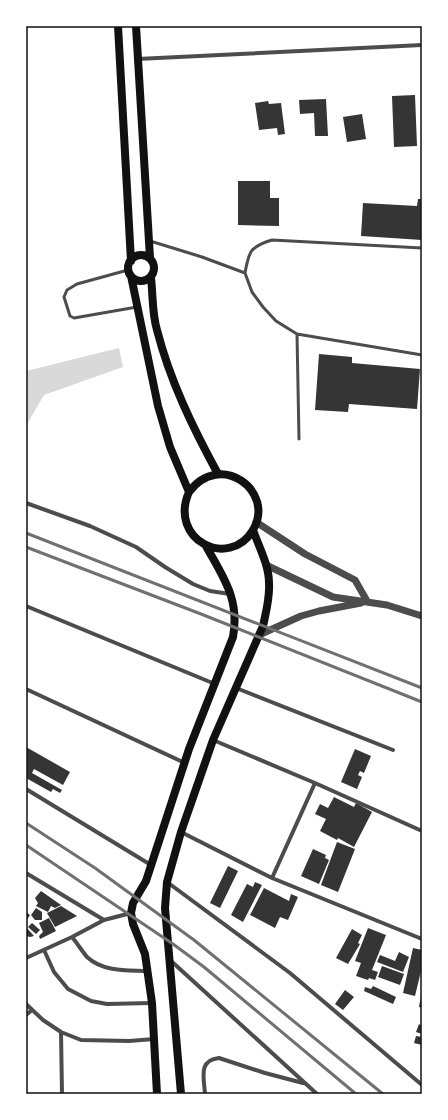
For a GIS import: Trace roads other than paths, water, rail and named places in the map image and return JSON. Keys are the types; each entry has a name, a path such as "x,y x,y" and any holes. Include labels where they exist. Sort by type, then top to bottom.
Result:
{"main road":[{"path":"118,26 131,261 129,273 158,406 170,447 188,492"},
{"path":"136,26 150,258 154,266 151,278 156,329 178,395 196,434 218,474"},
{"path":"131,261 137,256 146,256 150,258"},
{"path":"129,273 135,280 139,281 148,280 151,278"},
{"path":"157,1094 152,1002 145,954 133,924 131,913 133,903 146,881 185,763 215,684 235,625 234,607 228,587 206,546 192,535 187,527 183,510 185,501 188,492 194,485 209,476 218,474 235,477 249,488 257,504 256,522 253,530 244,540 232,547 219,548 206,546"},
{"path":"181,1094 165,908 167,882 181,832 213,740 263,626 268,607 269,582 266,565 253,530"}],"street":[{"path":"137,59 422,45"},
{"path":"26,503 90,526 136,547 165,568 193,584 210,591 230,594"},
{"path":"256,522 306,554 355,580 367,601"},
{"path":"266,565 334,597 387,605 422,616"},
{"path":"259,635 301,616 367,601"},
{"path":"26,606 215,684"},
{"path":"236,688 393,750"},
{"path":"26,689 185,763"},
{"path":"213,740 315,783 422,831"},
{"path":"272,878 315,783"},
{"path":"26,789 151,865"},
{"path":"181,832 272,878 422,939"},
{"path":"26,873 104,920"},
{"path":"167,882 290,973 422,1085"},
{"path":"26,958 72,937 104,920 131,913"},
{"path":"72,937 87,957 97,965 109,969 147,971"},
{"path":"44,950 54,972 68,989 91,1001 107,1004 152,1002"},
{"path":"170,960 317,1094"},
{"path":"26,1004 61,1032 81,1040 130,1041 154,1039"},
{"path":"26,1015 32,1010"},
{"path":"61,1032 62,1094"},
{"path":"207,1094 204,1068 206,1062 219,1058 265,1073 304,1083"}],"lane":[{"path":"422,248 272,240 260,244 249,252 244,273 252,292 263,307 276,321 297,334 422,355"},
{"path":"149,241 202,257 244,273"},
{"path":"129,273 77,284 66,290 64,297 70,316 74,318 137,307"},
{"path":"297,334 299,439"}],"railway":[{"path":"26,533 422,688"},
{"path":"26,547 201,614 422,702"},
{"path":"26,823 95,868 194,940 383,1094"},
{"path":"26,845 173,944 204,967 356,1094"}]}
